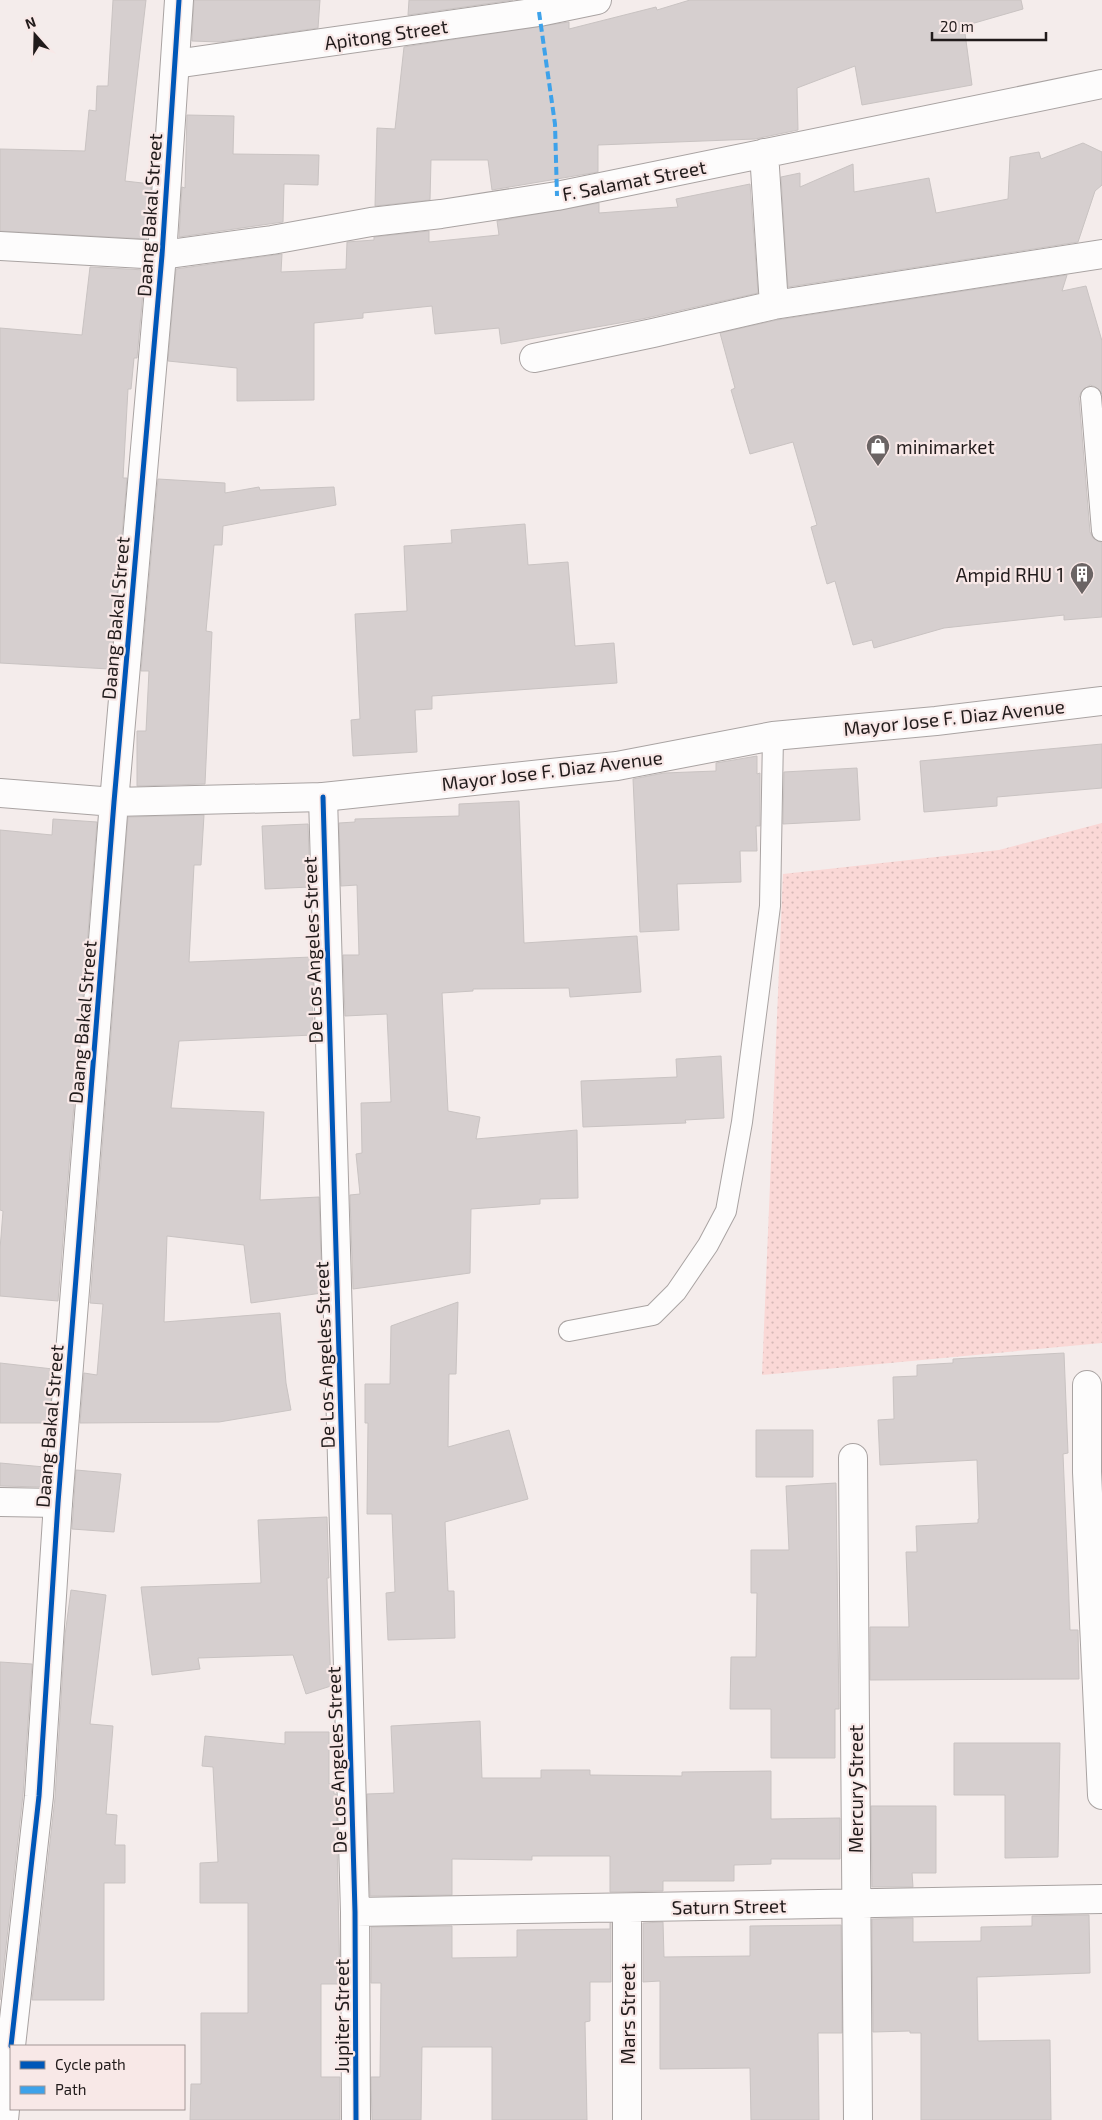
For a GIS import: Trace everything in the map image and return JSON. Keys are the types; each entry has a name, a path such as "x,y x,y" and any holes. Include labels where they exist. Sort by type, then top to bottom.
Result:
{"street":[{"name":"Daang Bakal Street","path":"11,2045 39,1796 58,1503 114,802 162,256 179,0"},
{"name":"Apitong Street","path":"175,64 539,12 597,0"},
{"name":"F. Salamat Street","path":"0,246 162,256 557,196 1102,84"},
{"path":"764,153 774,306"},
{"path":"534,358 653,334 774,306 1102,254"},
{"name":"Mayor Jose F. Diaz Avenue","path":"0,793 114,802 323,797 617,766 773,736 936,721 1102,701"},
{"name":"De Los Angeles Street","path":"323,797 355,1912"},
{"path":"1087,1385 1095,1471 1102,1795"},
{"name":"Mercury Street","path":"853,1458 858,2120"},
{"path":"0,1502 58,1503"},
{"name":"Saturn Street","path":"355,1912 1102,1899"},
{"name":"Mars Street","path":"627,1908 627,2120"},
{"name":"Jupiter Street","path":"355,1912 356,2120"},
{"name":"Daang Bakal Street","path":"4,2120 10,2057"}],"lane":[{"path":"1090,397 1102,531"},
{"path":"569,1331 653,1315 676,1292 708,1244 726,1211 742,1122 770,906 773,736"}],"shaded area":[{"path":"1102,823 1102,1343 762,1375 783,874 999,850"}],"building":[{"path":"113,0 146,0 125,181 151,184 147,239 0,231 0,149 85,151 89,110 96,111 97,86 108,86"},
{"path":"194,0 320,0 318,28 219,42 192,41"},
{"path":"409,0 513,0 408,15"},
{"path":"690,0 1021,0 1023,9 964,26 972,85 862,105 855,66 797,88 798,130 755,139 598,145 598,172 492,190 488,160 431,160 430,200 375,206 377,128 395,129 404,47 569,22 569,29 656,7 657,10"},
{"path":"187,115 234,116 233,154 319,155 318,185 284,184 283,222 179,237 182,187 185,188"},
{"path":"1083,143 1102,152 1102,185 1095,191 1078,242 788,287 781,177 800,173 800,187 853,164 854,192 929,178 936,213 1008,199 1010,157 1039,152 1041,159"},
{"path":"750,184 758,293 642,319 501,344 499,328 435,334 432,306 363,313 363,318 314,323 314,400 237,401 237,368 168,361 176,269 282,254 281,272 346,269 347,242 374,240 374,237 429,231 429,242 499,235 497,221 599,203 599,213 678,207 676,199"},
{"path":"90,267 145,270 137,358 134,358 131,389 128,389 123,478 127,478 110,669 0,663 0,328 82,335"},
{"path":"1067,275 1062,291 1086,286 1102,341 1102,394 1096,387 1090,385 1081,392 1079,398 1090,532 1093,538 1102,543 1102,617 1064,620 1064,615 944,628 874,648 872,640 853,645 835,581 827,584 811,527 817,525 793,442 750,454 731,390 735,388 720,333 777,320"},
{"path":"158,479 225,483 225,493 259,487 260,490 334,487 336,505 223,526 222,545 214,545 206,631 212,632 205,784 137,786 137,731 146,731 149,671 141,671"},
{"path":"525,524 528,565 568,562 575,646 614,643 617,683 432,696 432,709 415,710 417,752 353,756 351,720 360,719 355,614 407,611 404,546 452,543 451,530"},
{"path":"1102,744 1102,788 997,797 997,806 924,812 920,761"},
{"path":"757,756 757,774 760,773 760,826 756,826 757,851 740,851 741,882 677,884 679,930 640,932 633,779 664,773 716,771 716,763"},
{"path":"857,768 860,820 783,824 784,772"},
{"path":"519,801 524,943 637,936 641,992 570,997 569,988 473,989 473,991 442,993 448,1111 480,1117 476,1139 577,1130 578,1198 540,1199 540,1204 471,1209 470,1273 353,1289 350,1195 360,1194 356,1154 362,1153 361,1103 391,1102 387,1014 345,1016 343,955 359,955 357,885 341,886 339,823 355,822 355,819 459,816 459,804"},
{"path":"204,815 201,865 194,865 189,962 312,957 313,1035 179,1041 171,1108 264,1112 260,1200 319,1197 322,1293 251,1303 244,1245 167,1236 164,1322 280,1313 286,1383 291,1410 219,1422 80,1423 84,1373 97,1375 103,1304 90,1303 128,817"},
{"path":"53,819 97,822 58,1301 0,1296 0,1249 3,1211 0,1210 0,830 52,835"},
{"path":"308,824 310,887 265,889 262,826"},
{"path":"721,1056 724,1118 685,1120 686,1123 583,1127 581,1081 677,1077 676,1059"},
{"path":"458,1302 456,1374 449,1374 448,1447 509,1430 528,1499 445,1522 448,1591 454,1591 455,1638 388,1640 386,1593 395,1592 392,1514 367,1514 368,1423 365,1423 365,1384 390,1384 391,1326"},
{"path":"1064,1353 1068,1453 1063,1454 1070,1630 1078,1630 1079,1679 870,1680 870,1627 909,1627 906,1552 917,1552 916,1526 978,1523 979,1519 977,1460 880,1465 878,1420 894,1419 893,1377 917,1376 917,1365 953,1363 953,1359"},
{"path":"0,1363 53,1369 49,1423 0,1423"},
{"path":"756,1430 813,1430 813,1477 756,1477"},
{"path":"0,1463 45,1467 44,1487 0,1486"},
{"path":"76,1470 121,1474 114,1532 72,1529"},
{"path":"836,1483 839,1709 835,1709 835,1758 771,1758 771,1709 730,1709 731,1657 756,1657 757,1593 751,1593 751,1550 789,1550 786,1486"},
{"path":"327,1517 331,1686 306,1694 293,1655 198,1658 200,1669 152,1675 141,1587 261,1583 258,1520"},
{"path":"71,1590 106,1595 90,1724 113,1726 106,1814 117,1815 115,1845 125,1845 125,1883 104,1883 104,2000 32,2000 55,1798 65,1635"},
{"path":"0,1662 32,1664 23,1795 0,2000"},
{"path":"480,1721 482,1778 541,1778 541,1770 590,1770 590,1775 682,1776 682,1772 771,1771 771,1819 840,1818 840,1859 771,1859 771,1864 734,1865 734,1881 663,1881 663,1891 610,1892 610,1856 532,1856 532,1860 452,1859 452,1895 370,1896 367,1794 394,1793 391,1726"},
{"path":"285,1732 329,1732 329,1784 334,1784 334,1794 336,1794 340,1984 321,1984 321,2077 340,2077 340,2120 190,2120 191,2084 201,2084 201,2013 248,2013 248,1903 200,1903 200,1863 218,1862 213,1767 202,1766 205,1736 285,1744"},
{"path":"954,1743 1060,1743 1058,1857 1005,1858 1005,1795 954,1795"},
{"path":"871,1806 936,1806 936,1873 912,1873 913,1887 872,1887"},
{"path":"1089,1915 1090,1973 977,1977 978,2041 1050,2040 1051,2120 921,2120 921,2033 910,2033 910,2031 873,2032 872,1919 913,1918 913,1942 981,1941 981,1927 1032,1926 1032,1916"},
{"path":"663,1922 664,1957 750,1956 750,1926 841,1925 842,2033 818,2033 819,2120 751,2120 750,2068 660,2069 660,1981 643,1982 643,1923"},
{"path":"610,1923 611,1982 590,1982 590,2021 585,2022 587,2120 492,2120 492,2047 422,2047 421,2120 372,2120 371,2077 380,2077 381,1983 371,1983 371,1927 452,1926 452,1958 517,1957 517,1930 610,1929"}],"marked path":[{"path":"539,12 555,124 557,196"}],"cycle path":[{"path":"11,2045 39,1796 58,1503 114,802 162,255 179,0"},
{"path":"323,797 355,1912 356,2120"}],"place":[{"name":"minimarket","path":"878,467"},
{"name":"Ampid RHU 1","path":"1082,595"}]}
